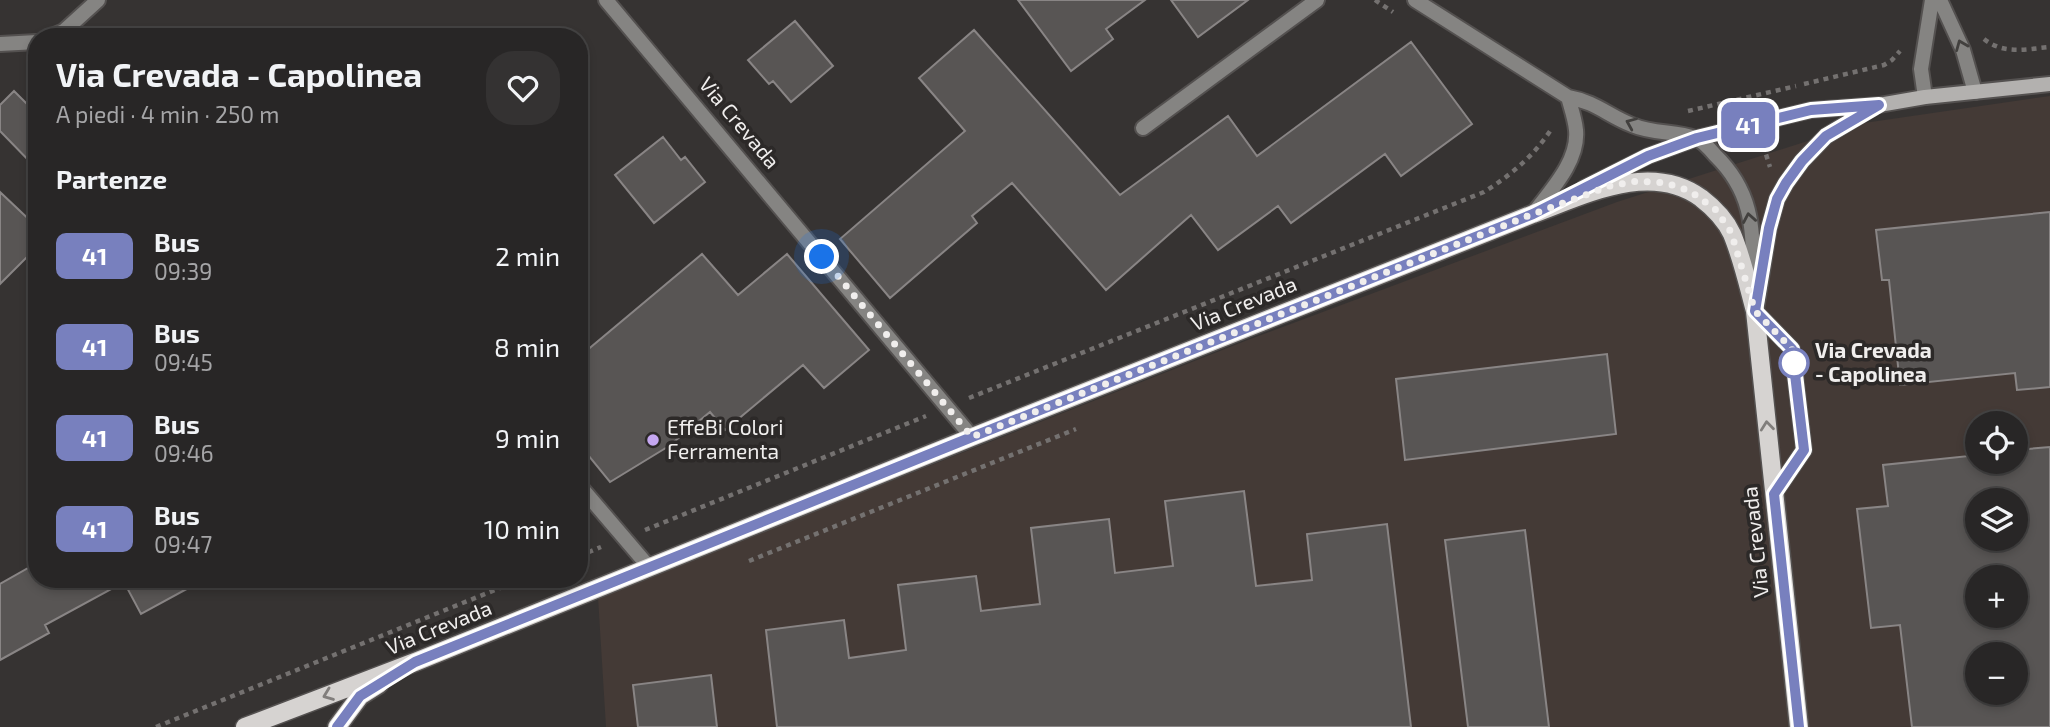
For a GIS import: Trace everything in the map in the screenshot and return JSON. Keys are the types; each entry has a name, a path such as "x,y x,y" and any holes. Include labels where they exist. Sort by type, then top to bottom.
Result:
{"main road":[{"name":"Via Crevada","path":"1533,214 1648,156 1697,138 1811,110 1879,105 1925,97 2050,84"},
{"name":"Via Crevada","path":"1755,311 1769,228 1777,199 1786,183 1826,136 1879,105"},
{"name":"Via Crevada","path":"245,727 415,662 1533,214 1610,186 1638,181 1666,183 1690,191 1716,210 1731,232 1755,311 1799,727"},
{"path":"337,727 360,696 415,662"}],"street":[{"path":"67,28 98,0"},
{"name":"Via Crevada","path":"606,0 972,437"},
{"path":"1143,128 1317,0"},
{"path":"1415,0 1568,97 1587,100 1632,125 1658,133 1697,138"},
{"path":"1925,97 1921,69 1932,0"},
{"path":"1940,0 1963,50 1975,92"},
{"path":"0,44 28,42"},
{"path":"1533,214 1568,165 1574,149 1576,132 1568,97"},
{"name":"Via Crevada","path":"1697,138 1723,163 1746,197 1751,227 1755,311"},
{"path":"1755,311 1792,349 1804,450 1774,494"},
{"path":"588,496 649,567"}],"path":[{"path":"1974,38 1982,37 1995,48 2004,50 2050,47"},
{"path":"1686,111 1884,65 1902,48"},
{"path":"588,552 1484,192 1516,170 1552,129 1553,120"},
{"path":"1762,142 1771,171"},
{"path":"749,561 1076,429"},
{"path":"156,727 500,588"}],"shaded area":[{"path":"2050,96 2050,727 606,727 598,597 1245,341 1617,202 1864,123"}],"building":[{"path":"1018,0 1145,0 1106,29 1113,39 1071,71"},
{"path":"1171,0 1248,0 1198,37"},
{"path":"795,21 833,66 791,102 773,81 769,84 748,60"},
{"path":"974,30 1120,195 1228,116 1257,156 1411,42 1472,124 1401,176 1385,154 1291,223 1278,206 1218,250 1191,215 1106,290 1012,183 972,216 977,223 890,298 840,239 965,131 919,78"},
{"path":"14,91 28,105 28,160 0,131 0,105"},
{"path":"663,137 681,160 685,157 705,182 654,223 615,175"},
{"path":"0,192 28,218 28,256 0,284"},
{"path":"2050,212 2050,387 2017,390 2015,373 1900,385 1889,280 1882,280 1876,230"},
{"path":"702,254 738,295 787,254 869,350 824,388 803,365 725,430 710,412 669,446 610,482 588,455 588,349"},
{"path":"1607,354 1616,434 1405,460 1396,379"},
{"path":"2050,447 2050,727 1912,727 1900,625 1871,628 1857,509 1888,506 1883,465 1965,456 1965,474 2028,474 2028,449"},
{"path":"1244,491 1256,586 1312,580 1307,534 1387,524 1411,727 777,727 766,630 844,620 849,658 906,650 898,585 976,576 981,611 1040,604 1031,528 1109,519 1115,573 1173,566 1165,501"},
{"path":"1525,530 1549,727 1468,727 1445,540"},
{"path":"28,568 28,588 113,588 45,625 49,633 0,660 0,584"},
{"path":"127,588 189,588 141,614"},
{"path":"711,675 717,727 638,727 633,685"}],"bus line":[{"name":"41","path":"337,727 360,696 415,662 1533,214 1648,156 1697,138 1811,110 1879,105 1826,136 1786,183 1777,199 1769,228 1755,311 1792,349 1804,450 1774,494 1799,727"}],"place":[{"name":"Via Crevada - Capolinea","path":"1794,363"},
{"name":"EffeBi Colori Ferramenta","path":"653,440"}],"route":[{"path":"822,257 972,437 1533,214 1610,186 1638,181 1666,183 1690,191 1716,210 1731,232 1755,311 1792,349 1795,374 1794,363"}]}
